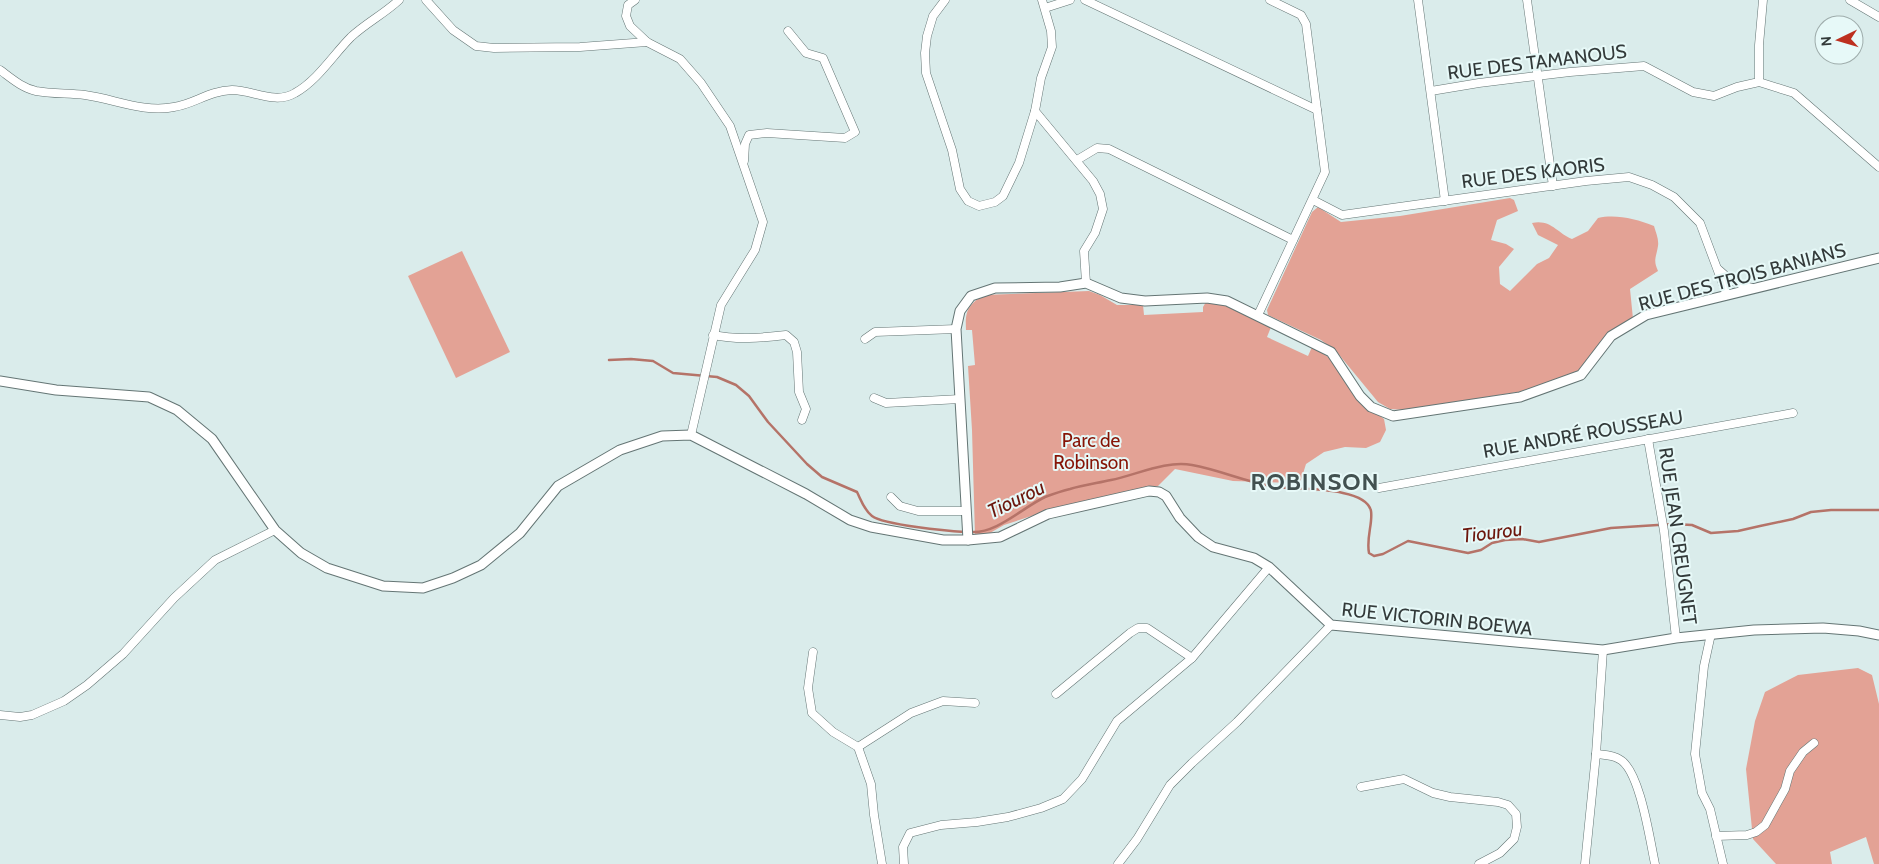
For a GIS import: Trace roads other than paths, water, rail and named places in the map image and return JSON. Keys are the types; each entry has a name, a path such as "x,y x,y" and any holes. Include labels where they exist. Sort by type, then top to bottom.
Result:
{"street":[{"path":"0,70 21,85 35,91 87,95 150,109 175,107 208,94 234,90 283,98 295,94 307,85 350,38 367,24 383,15 399,0"},
{"path":"426,0 453,30 476,46 494,48 580,46 647,42"},
{"path":"635,0 628,5 626,16 630,26 647,42 680,59 701,83 730,126 763,222 755,250 721,305 691,435"},
{"path":"945,0 933,16 927,36 925,53 926,73 952,150 960,189 968,201 979,206 995,202 1003,196 1019,163 1035,110 1041,78 1052,47 1051,31 1043,4 1070,0"},
{"path":"1086,0 1318,110"},
{"path":"1258,315 1325,172 1306,24 1301,15 1270,0"},
{"path":"1418,0 1445,201"},
{"path":"1527,0 1553,186"},
{"path":"1763,0 1759,45 1759,82 1794,93 1879,167"},
{"path":"1850,0 1879,17"},
{"path":"744,169 745,144 749,135 767,133 845,138 854,132 822,58 806,53 788,31"},
{"name":"RUE DES TAMANOUS","path":"1430,92 1537,76 1644,66 1693,92 1714,96 1759,82"},
{"path":"968,534 956,329 960,311 971,296 995,288 1060,287 1086,283 1084,250 1096,233 1103,209 1100,194 1093,181 1035,110"},
{"path":"1077,160 1097,148 1109,149 1293,240"},
{"name":"RUE DES KAORIS","path":"1313,200 1342,215 1630,177 1652,185 1674,197 1700,223 1727,296"},
{"name":"RUE DES TROIS BANIANS","path":"1086,283 1122,298 1145,301 1207,298 1227,301 1331,352 1360,396 1371,407 1393,416 1520,397 1581,375 1611,336 1646,316 1879,258"},
{"path":"1716,267 1726,278 1742,286 1754,288"},
{"path":"865,339 875,332 956,329"},
{"path":"713,335 728,338 786,335 794,342 797,352 799,392 806,409 802,420"},
{"name":"RUE VICTORIN BOEWA","path":"0,381 56,390 149,397 177,410 212,439 275,530 301,552 328,568 383,586 423,588 481,566 520,533 558,486 620,450 662,436 691,435 806,494 850,520 882,530 943,540 968,534 1000,537 1048,514 1149,491 1159,492 1166,496 1180,518 1198,537 1213,547 1254,558 1269,566 1331,626 1603,650 1676,638 1754,630 1823,628 1879,635"},
{"path":"874,398 886,403 960,399"},
{"name":"RUE ANDRÉ ROUSSEAU","path":"1379,488 1793,413"},
{"name":"RUE JEAN CREUGNET","path":"1648,439 1664,531 1676,638"},
{"path":"891,497 900,506 918,511 966,511"},
{"path":"0,715 20,717 32,715 64,701 87,685 123,654 174,598 215,560 275,530"},
{"path":"904,864 903,847 910,833 940,825 977,822 1008,816 1041,808 1063,799 1082,779 1117,721 1192,658 1269,566"},
{"path":"1118,864 1137,839 1170,785 1237,722 1331,626"},
{"path":"1056,694 1138,628 1147,628 1192,658"},
{"path":"1711,634 1704,666 1694,754 1702,793 1710,809 1723,864"},
{"path":"1585,864 1596,754 1603,650"},
{"path":"813,652 808,688 812,713 833,732 858,747 871,784 878,848 882,864"},
{"path":"858,747 911,713 943,700 975,703"},
{"path":"1716,836 1747,835 1756,832 1765,825 1785,789 1790,771 1803,752 1814,743"},
{"path":"1596,754 1619,758 1628,766 1640,796 1654,864"},
{"path":"1361,787 1404,779 1433,793 1508,805 1516,814 1518,827 1514,839 1500,852 1478,864"}],"waterway":[{"name":"Tiourou","path":"609,360 653,361 673,373 717,377 736,385 749,396 768,422 807,464 822,477 857,492 865,508 872,516 902,525 965,532"},
{"name":"Tiourou","path":"971,532 980,532 999,525 1045,497 1080,486 1121,478 1162,466 1182,464 1203,467 1266,485 1330,491 1357,497 1366,503 1371,511 1368,547 1369,553 1374,556 1383,554 1408,541 1468,553 1505,540 1522,539 1539,542 1611,528 1673,524 1692,525 1711,533 1738,531 1793,519 1811,512 1879,510"}],"district":[{"name":"ROBINSON","path":"1315,481"}],"park label":[{"name":"Parc de Robinson","path":"1091,451"}]}
